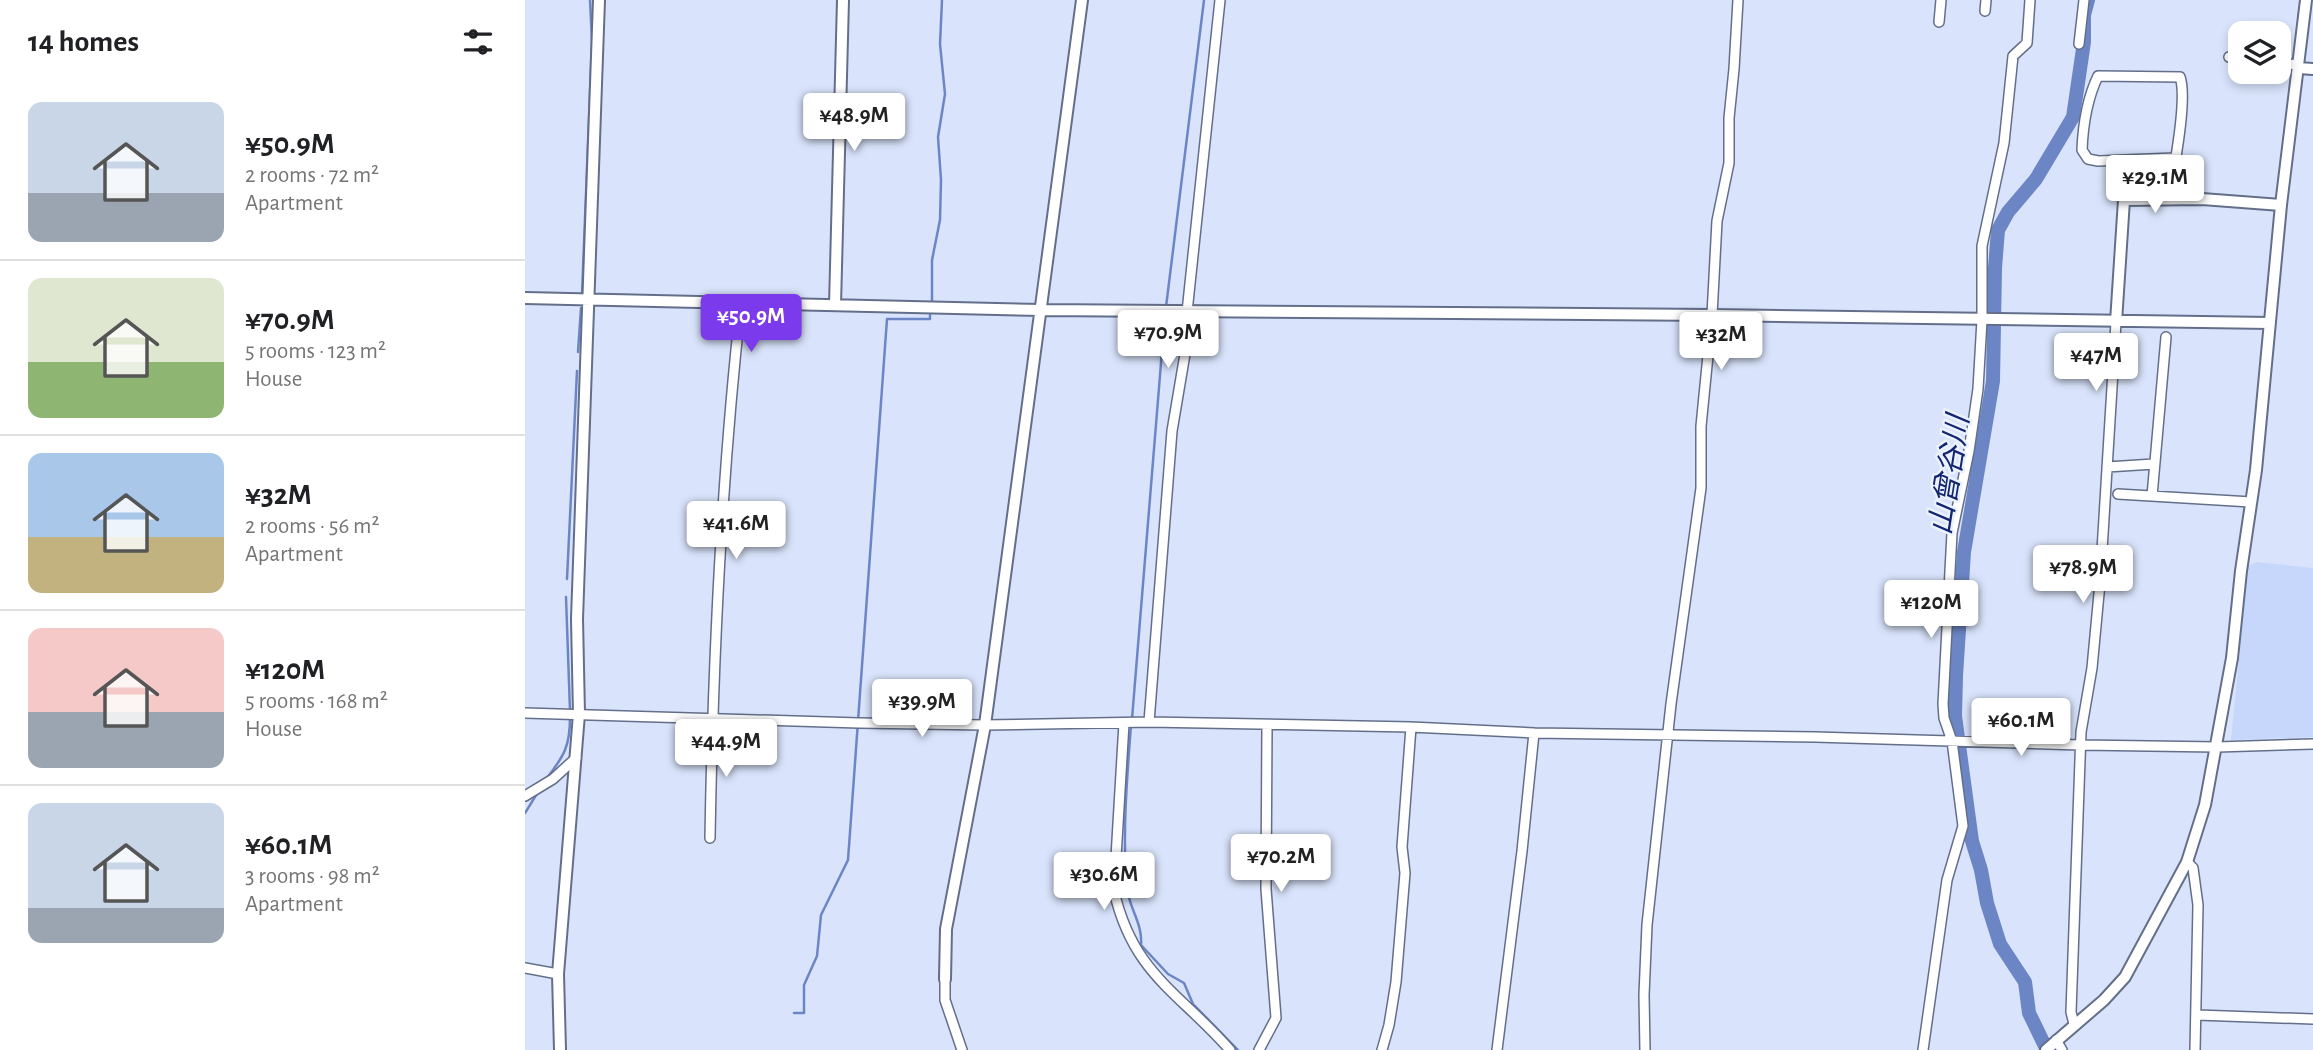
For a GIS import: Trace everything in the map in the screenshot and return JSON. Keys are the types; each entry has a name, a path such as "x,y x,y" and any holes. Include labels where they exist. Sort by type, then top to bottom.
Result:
{"street":[{"path":"560,1050 558,974 576,758 573,715 600,0"},
{"path":"835,305 843,0"},
{"path":"962,1050 945,1000 946,929 985,725 1082,0"},
{"path":"1149,722 1172,431 1182,378 1220,0"},
{"path":"1645,1050 1644,974 1647,925 1670,736 1671,704 1700,488 1701,426 1712,315 1717,221 1729,163 1728,118 1738,0"},
{"path":"1939,22 1941,0"},
{"path":"1985,11 1986,0"},
{"path":"1923,1050 1947,880 1963,831 1956,742 1944,718 1943,704 1952,533 1991,320 1982,246 2004,143 2014,56 2027,43 2030,0"},
{"path":"2079,44 2084,0"},
{"path":"2053,1047 2125,977 2187,862 2205,805 2232,658 2305,0"},
{"path":"2291,65 2313,69"},
{"path":"2169,199 2175,158 2183,87 2180,77 2098,76 2089,94 2083,137 2082,150 2088,159 2098,161 2175,158"},
{"path":"2074,1024 2071,1013 2081,745 2100,583 2124,200 2203,199 2281,205"},
{"path":"525,298 1041,310 2270,323"},
{"path":"711,838 712,719 730,401 741,303"},
{"path":"2151,496 2166,337"},
{"path":"2107,467 2154,464"},
{"path":"2118,494 2251,502"},
{"path":"525,713 857,723 985,725 1149,722 1411,727 1534,733 1815,737 2081,745 2217,747 2313,744"},
{"path":"1123,723 1114,891 1120,916 1129,938 1146,965 1230,1050"},
{"path":"1259,1050 1276,1018 1266,889 1267,726"},
{"path":"1382,1050 1397,982 1405,873 1402,847 1411,727"},
{"path":"1497,1050 1524,839 1534,733"},
{"path":"529,794 576,758"},
{"path":"2187,862 2193,868 2198,905 2195,1050"},
{"path":"525,968 558,974"},
{"path":"2197,1014 2313,1019"}],"shaded area":[{"path":"2256,562 2313,568 2313,737 2231,740 2248,566"}],"waterway":[{"path":"582,295 592,41 590,0"},
{"path":"932,302 932,260 940,220 938,137 945,94 940,44 942,0"},
{"path":"1166,307 1204,0"},
{"name":"山曾谷川","path":"2047,1050 2029,1013 2025,982 2000,944 1987,903 1972,841 1955,716 1956,676 1964,552 1993,381 1998,230 2008,212 2036,179 2073,117 2088,0"},
{"path":"578,352 581,308"},
{"path":"1132,719 1165,314"},
{"path":"794,1013 804,1013 804,985 817,956 821,915 848,860 887,319 930,319 930,315"},
{"path":"567,579 577,371"},
{"path":"566,597 570,711"},
{"path":"547,778 565,750 570,718"},
{"path":"1131,725 1125,848 1128,895 1140,930 1141,945 1168,974 1184,983 1193,1004 1238,1050"},
{"path":"525,813 538,792"}]}
